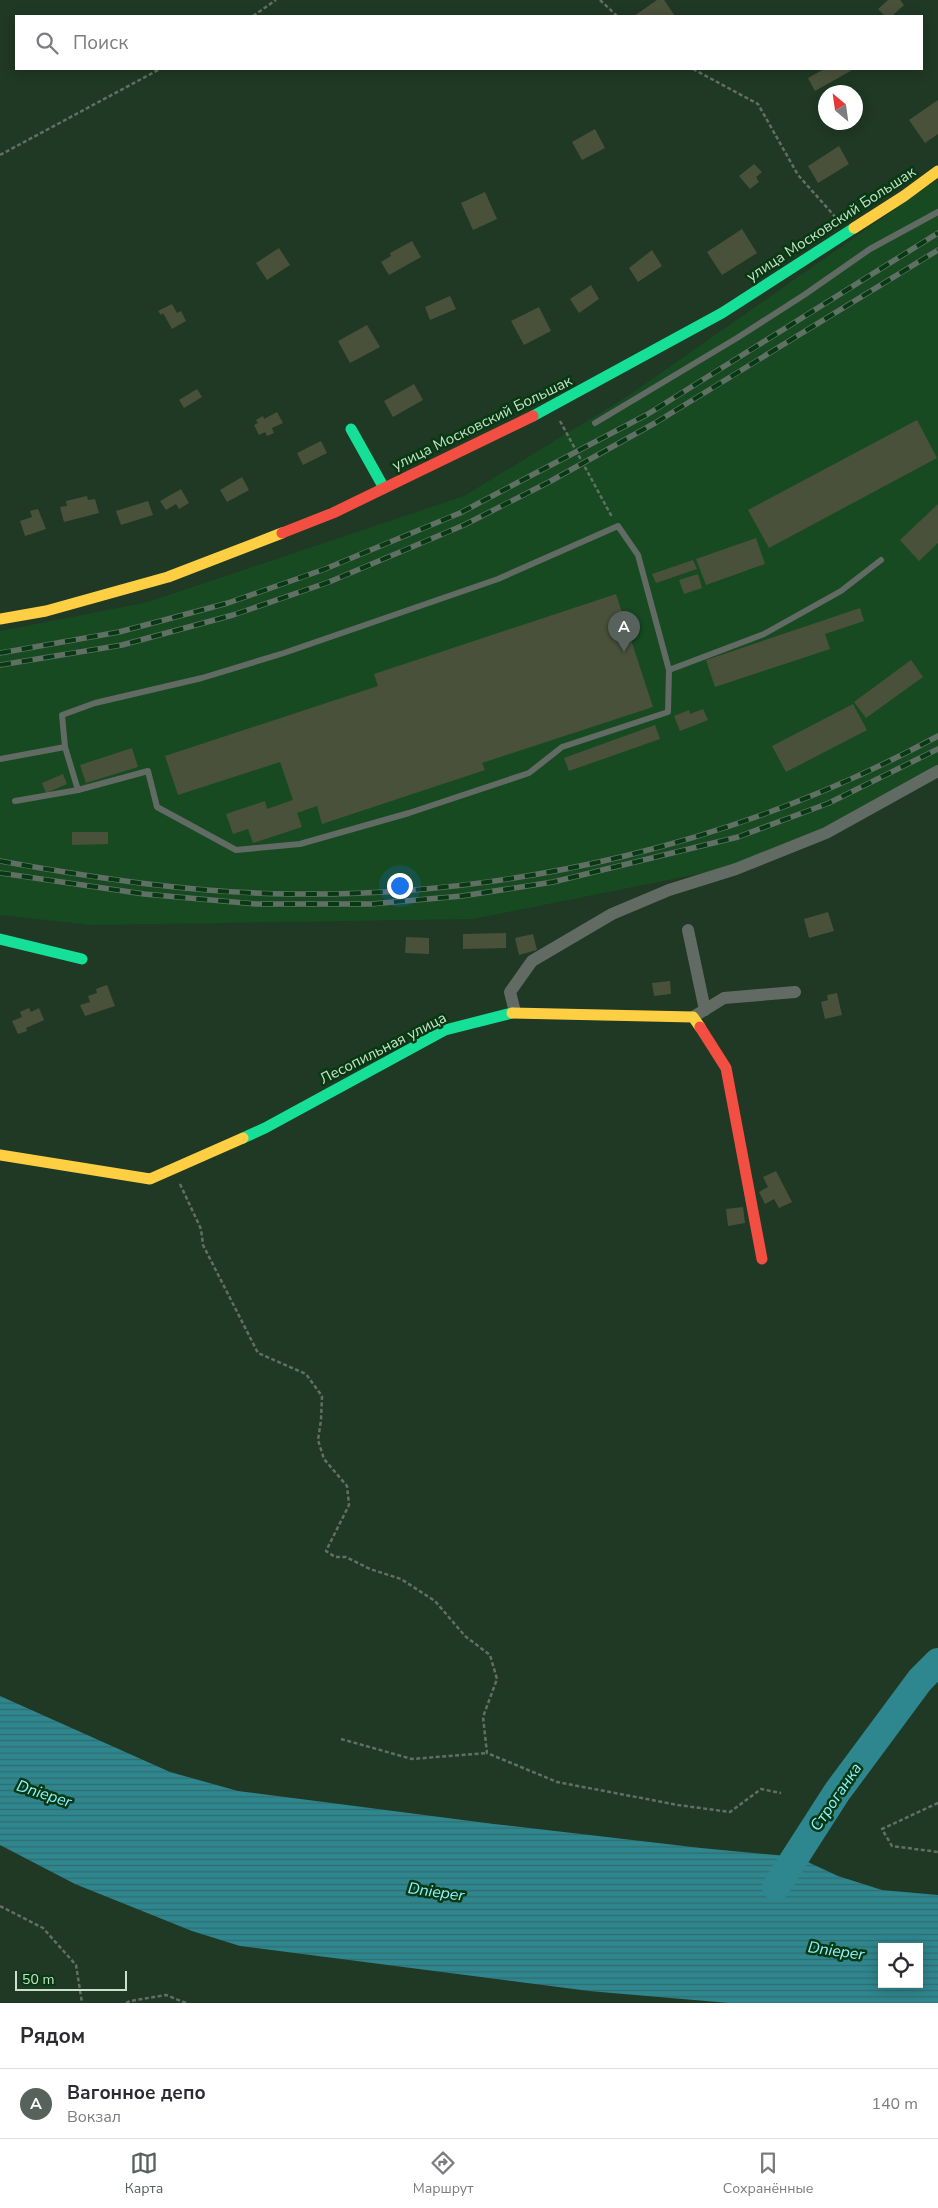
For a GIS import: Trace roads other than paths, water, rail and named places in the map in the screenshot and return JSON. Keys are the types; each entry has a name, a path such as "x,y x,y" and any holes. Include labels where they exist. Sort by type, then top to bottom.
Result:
{"street":[{"name":"улица Московский Большак","path":"0,619 46,611 168,577 333,513 552,406 722,313 904,196 938,171"},
{"path":"351,428 384,488"},
{"path":"515,1012 510,992 532,961 612,914 669,890 736,869 826,833 938,771"},
{"path":"688,930 705,1010"},
{"path":"0,939 82,959"},
{"path":"762,1259 726,1068 693,1017 724,998 795,992"},
{"name":"Лесопильная улица","path":"0,1155 150,1179 264,1128 444,1030 515,1012 693,1017"}],"lane":[{"path":"595,423 737,338 804,295 870,249 938,212"},
{"path":"15,801 78,790 148,771 157,807 236,850 300,844 409,813 529,774 562,747 668,712 670,670 638,555 618,526 498,579 284,654 202,678 95,703 62,716 65,747 78,790"},
{"path":"670,670 764,634 842,591 881,560"},
{"path":"0,759 65,747"}],"water":[{"name":"Dnieper","path":"0,1696 170,1772 238,1791 494,1824 797,1857 838,1876 882,1890 938,1895 938,2003 729,2003 589,1991 240,1946 192,1931 75,1884 0,1845"}],"waterway":[{"name":"Строганка","path":"776,1887 837,1792 920,1680 938,1662"}],"railway":[{"path":"0,653 119,632 228,603 325,569 460,513 648,414 938,233"},
{"path":"0,665 122,645 233,615 329,582 464,525 549,482 655,423 938,250"},
{"path":"0,861 144,884 253,893 373,892 457,886 541,874 624,856 705,834 785,806 863,774 938,736"},
{"path":"0,873 144,894 256,904 371,904 462,896 553,882 738,837 829,803 938,749"}],"place":[{"name":"Вагонное депо","path":"624,652"}]}
